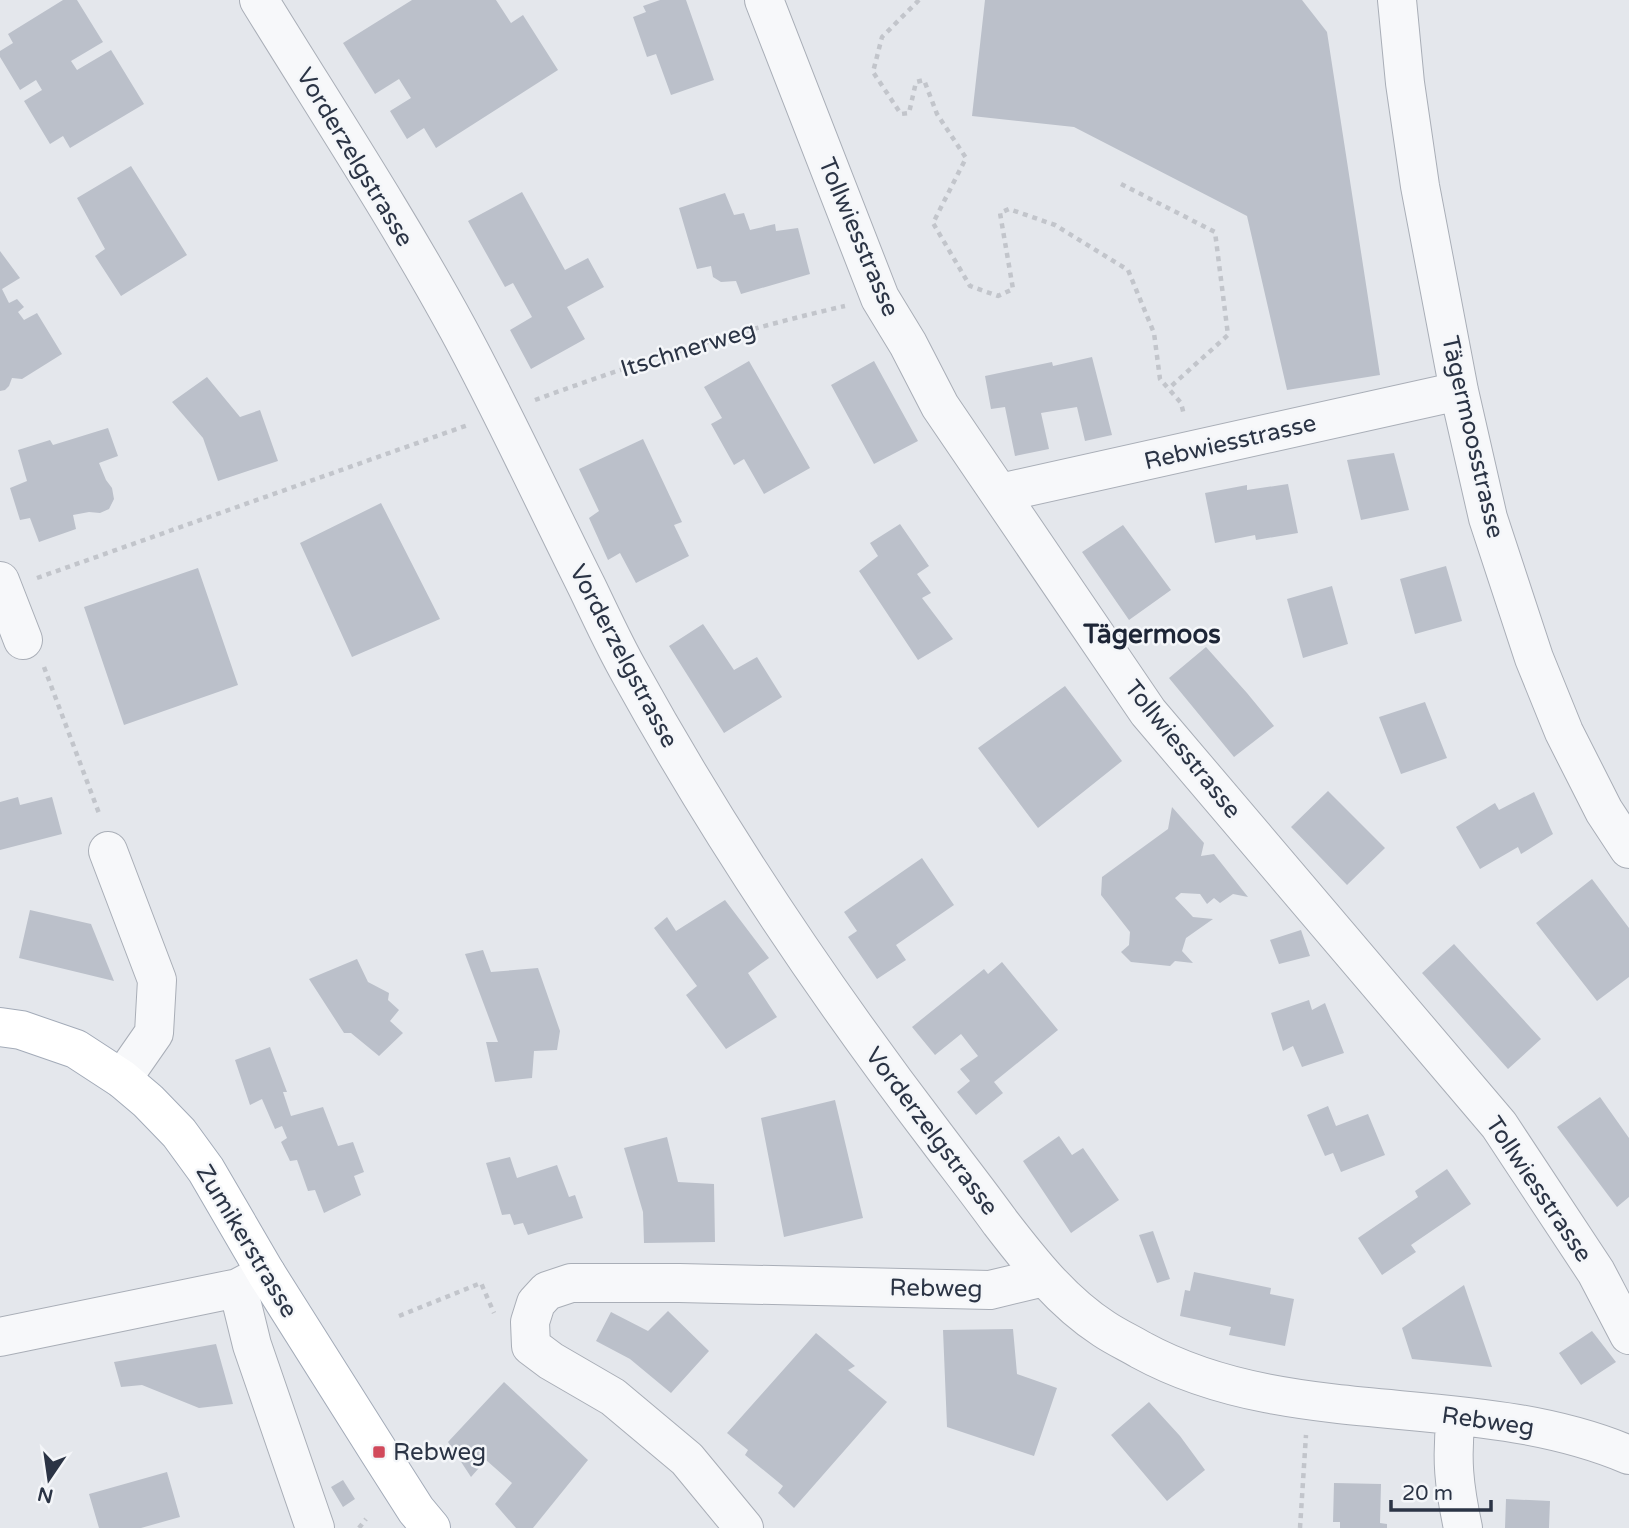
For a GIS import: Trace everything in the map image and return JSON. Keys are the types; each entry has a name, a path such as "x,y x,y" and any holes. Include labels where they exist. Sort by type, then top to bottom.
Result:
{"main road":[{"name":"Zumikerstrasse","path":"0,1027 21,1030 76,1049 122,1079 148,1101 178,1133 206,1170 252,1281 431,1528"}],"street":[{"name":"Vorderzelgstrasse","path":"259,0 392,215 458,330 627,668 695,788 767,901 872,1053 1044,1277"},
{"name":"Tollwiesstrasse","path":"764,0 880,298 908,344 940,407 1148,712 1499,1125 1595,1272 1629,1335"},
{"name":"Tägermoosstrasse","path":"1397,0 1405,83 1420,186 1459,391 1488,518 1534,658 1570,743 1604,811 1629,849"},
{"name":"Rebwiesstrasse","path":"1000,494 1459,391"},
{"path":"2,585 23,640"},
{"path":"108,851 157,980 153,1033 122,1079"},
{"name":"Rebweg","path":"744,1528 687,1459 613,1397 551,1361 531,1346 530,1322 536,1303 547,1291 571,1283 706,1283 990,1290 1044,1277 1102,1328 1149,1354 1204,1378 1260,1393 1530,1425 1610,1447 1629,1455"},
{"path":"0,1337 252,1281 252,1345 315,1528"},
{"path":"1456,1416 1452,1443 1454,1486 1463,1528"}],"path":[{"path":"919,0 882,37 873,72 901,114 909,113 916,82 924,80 937,114 967,158 933,223 970,286 998,296 1013,289 1000,214 1010,209 1055,225 1128,270 1154,333 1160,379 1181,403 1193,450"},
{"path":"1121,184 1215,232 1228,335 1168,389"},
{"name":"Itschnerweg","path":"2,585 449,432 615,371 785,320 880,298"},
{"path":"23,640 41,657 102,821 108,851"},
{"path":"399,1316 470,1288"},
{"path":"1300,1528 1308,1399"},
{"path":"359,1528 366,1519"}],"building":[{"path":"63,0 77,0 103,42 71,61 77,70 111,50 144,104 70,148 63,136 50,144 24,101 42,90 36,80 20,90 0,57 0,51 13,43 8,34"},
{"path":"412,0 496,0 511,23 523,15 558,70 436,148 424,128 407,139 390,111 411,98 399,79 375,94 343,43"},
{"path":"660,0 686,0 714,80 671,95 656,54 647,57 633,17 646,12 643,6"},
{"path":"985,0 1302,0 1327,32 1380,375 1287,390 1247,216 1074,127 972,116"},
{"path":"131,166 187,255 121,296 95,256 105,249 77,198"},
{"path":"522,192 565,270 588,258 604,287 567,307 585,339 531,369 510,330 532,317 513,283 505,287 468,221"},
{"path":"725,193 734,215 744,213 750,230 775,224 776,231 798,228 810,274 741,294 736,281 721,282 713,277 711,266 697,269 679,208"},
{"path":"0,251 20,278 2,289 9,303 17,299 24,307 18,312 24,320 37,313 62,354 22,379 12,378 9,386 0,391"},
{"path":"1092,357 1112,435 1085,441 1077,407 1041,413 1049,449 1015,456 1005,407 991,409 985,376"},
{"path":"749,361 810,468 764,494 744,459 734,465 711,424 722,418 704,387"},
{"path":"874,361 918,441 874,464 831,385"},
{"path":"207,377 240,417 260,410 278,461 218,481 203,438 172,402"},
{"path":"108,428 118,456 99,463 112,488 114,499 109,509 100,513 73,515 76,529 39,542 30,518 20,520 10,488 27,481 18,450 50,440 53,445"},
{"path":"643,439 682,522 674,525 689,556 636,583 620,553 608,560 589,518 599,511 579,469"},
{"path":"1394,453 1409,510 1361,520 1347,460"},
{"path":"1288,484 1298,533 1256,540 1255,535 1215,543 1205,493 1247,485 1247,490"},
{"path":"381,503 440,619 352,657 300,543"},
{"path":"900,524 929,566 917,574 931,593 922,598 953,639 918,660 859,571 878,556 870,543"},
{"path":"1123,525 1171,590 1129,620 1082,552"},
{"path":"1446,566 1462,621 1415,634 1400,579"},
{"path":"198,568 238,685 124,725 84,607"},
{"path":"1332,586 1348,644 1303,658 1287,599"},
{"path":"703,624 734,670 757,657 782,697 724,733 669,646"},
{"path":"1206,647 1274,726 1234,757 1169,678"},
{"path":"1065,686 1122,761 1038,828 978,748"},
{"path":"1425,702 1447,758 1401,774 1379,717"},
{"path":"1328,791 1385,848 1347,885 1291,827"},
{"path":"1534,792 1553,834 1521,854 1518,847 1480,869 1456,827 1495,803 1499,810"},
{"path":"18,797 20,805 52,797 62,834 0,850 0,802"},
{"path":"1172,807 1204,843 1201,856 1214,854 1248,897 1233,894 1220,903 1214,898 1207,904 1200,894 1181,893 1175,898 1193,917 1213,919 1186,938 1182,951 1193,963 1175,961 1170,966 1131,962 1121,952 1129,945 1130,932 1101,895 1102,877 1168,829"},
{"path":"922,858 954,905 896,945 906,960 877,979 848,937 857,931 844,912"},
{"path":"1592,879 1629,928 1629,977 1597,1001 1536,923"},
{"path":"725,900 769,958 748,973 777,1017 726,1049 686,995 697,986 654,928 667,917 676,931"},
{"path":"30,910 91,924 114,981 19,958"},
{"path":"1301,930 1310,956 1279,964 1270,940"},
{"path":"1454,944 1541,1039 1508,1069 1422,973"},
{"path":"483,950 491,972 538,968 560,1031 557,1050 534,1051 532,1078 495,1082 486,1042 498,1042 465,954"},
{"path":"357,959 368,982 389,993 388,1000 399,1010 390,1021 403,1033 379,1056 351,1033 344,1033 309,979"},
{"path":"1002,962 1058,1030 994,1082 1003,1093 976,1115 957,1092 970,1081 960,1069 978,1056 961,1034 935,1055 912,1027 984,969 988,974"},
{"path":"1309,1000 1312,1010 1325,1003 1344,1053 1302,1067 1293,1046 1283,1051 1271,1013"},
{"path":"270,1047 287,1092 283,1092 291,1116 323,1107 338,1146 353,1142 364,1172 354,1176 361,1195 324,1213 315,1190 308,1191 297,1160 290,1161 281,1142 287,1138 282,1126 275,1129 262,1099 250,1105 235,1060"},
{"path":"1600,1097 1629,1138 1629,1197 1617,1207 1557,1127"},
{"path":"835,1100 863,1218 784,1237 761,1118"},
{"path":"1328,1106 1336,1126 1368,1114 1385,1155 1341,1172 1333,1153 1325,1156 1307,1115"},
{"path":"1059,1136 1072,1155 1083,1148 1119,1200 1071,1233 1023,1161"},
{"path":"667,1137 678,1182 714,1184 715,1242 644,1243 643,1212 624,1148"},
{"path":"510,1157 517,1178 557,1165 569,1197 575,1195 583,1218 528,1235 523,1223 514,1225 510,1214 502,1215 486,1163"},
{"path":"1447,1169 1471,1204 1411,1245 1416,1252 1382,1275 1358,1238 1418,1197 1415,1191"},
{"path":"1153,1231 1170,1279 1157,1283 1139,1235"},
{"path":"1194,1272 1271,1288 1270,1294 1294,1299 1285,1346 1229,1335 1231,1327 1180,1316 1185,1290 1190,1291"},
{"path":"1464,1285 1492,1367 1412,1359 1402,1328"},
{"path":"668,1311 709,1351 671,1393 630,1359 596,1341 611,1312 648,1331"},
{"path":"1013,1329 1017,1374 1057,1388 1034,1456 947,1427 943,1330"},
{"path":"1592,1331 1616,1362 1581,1385 1559,1353"},
{"path":"816,1333 855,1366 848,1370 887,1402 794,1508 778,1493 783,1486 745,1455 748,1450 727,1433"},
{"path":"216,1344 233,1404 199,1408 142,1385 121,1387 114,1362"},
{"path":"504,1382 588,1460 533,1528 516,1528 495,1504 512,1483 486,1460 471,1477 448,1442"},
{"path":"1149,1402 1180,1436 1205,1470 1167,1501 1111,1435"},
{"path":"167,1472 180,1517 141,1528 99,1528 89,1494"},
{"path":"343,1480 355,1499 343,1507 331,1487"},
{"path":"1334,1483 1381,1484 1380,1523 1387,1524 1387,1528 1340,1528 1340,1522 1333,1522"},
{"path":"1506,1499 1550,1501 1549,1528 1505,1528"}],"place":[{"name":"Rebweg","path":"379,1452"}],"district":[{"name":"Tägermoos","path":"1152,634"}]}
